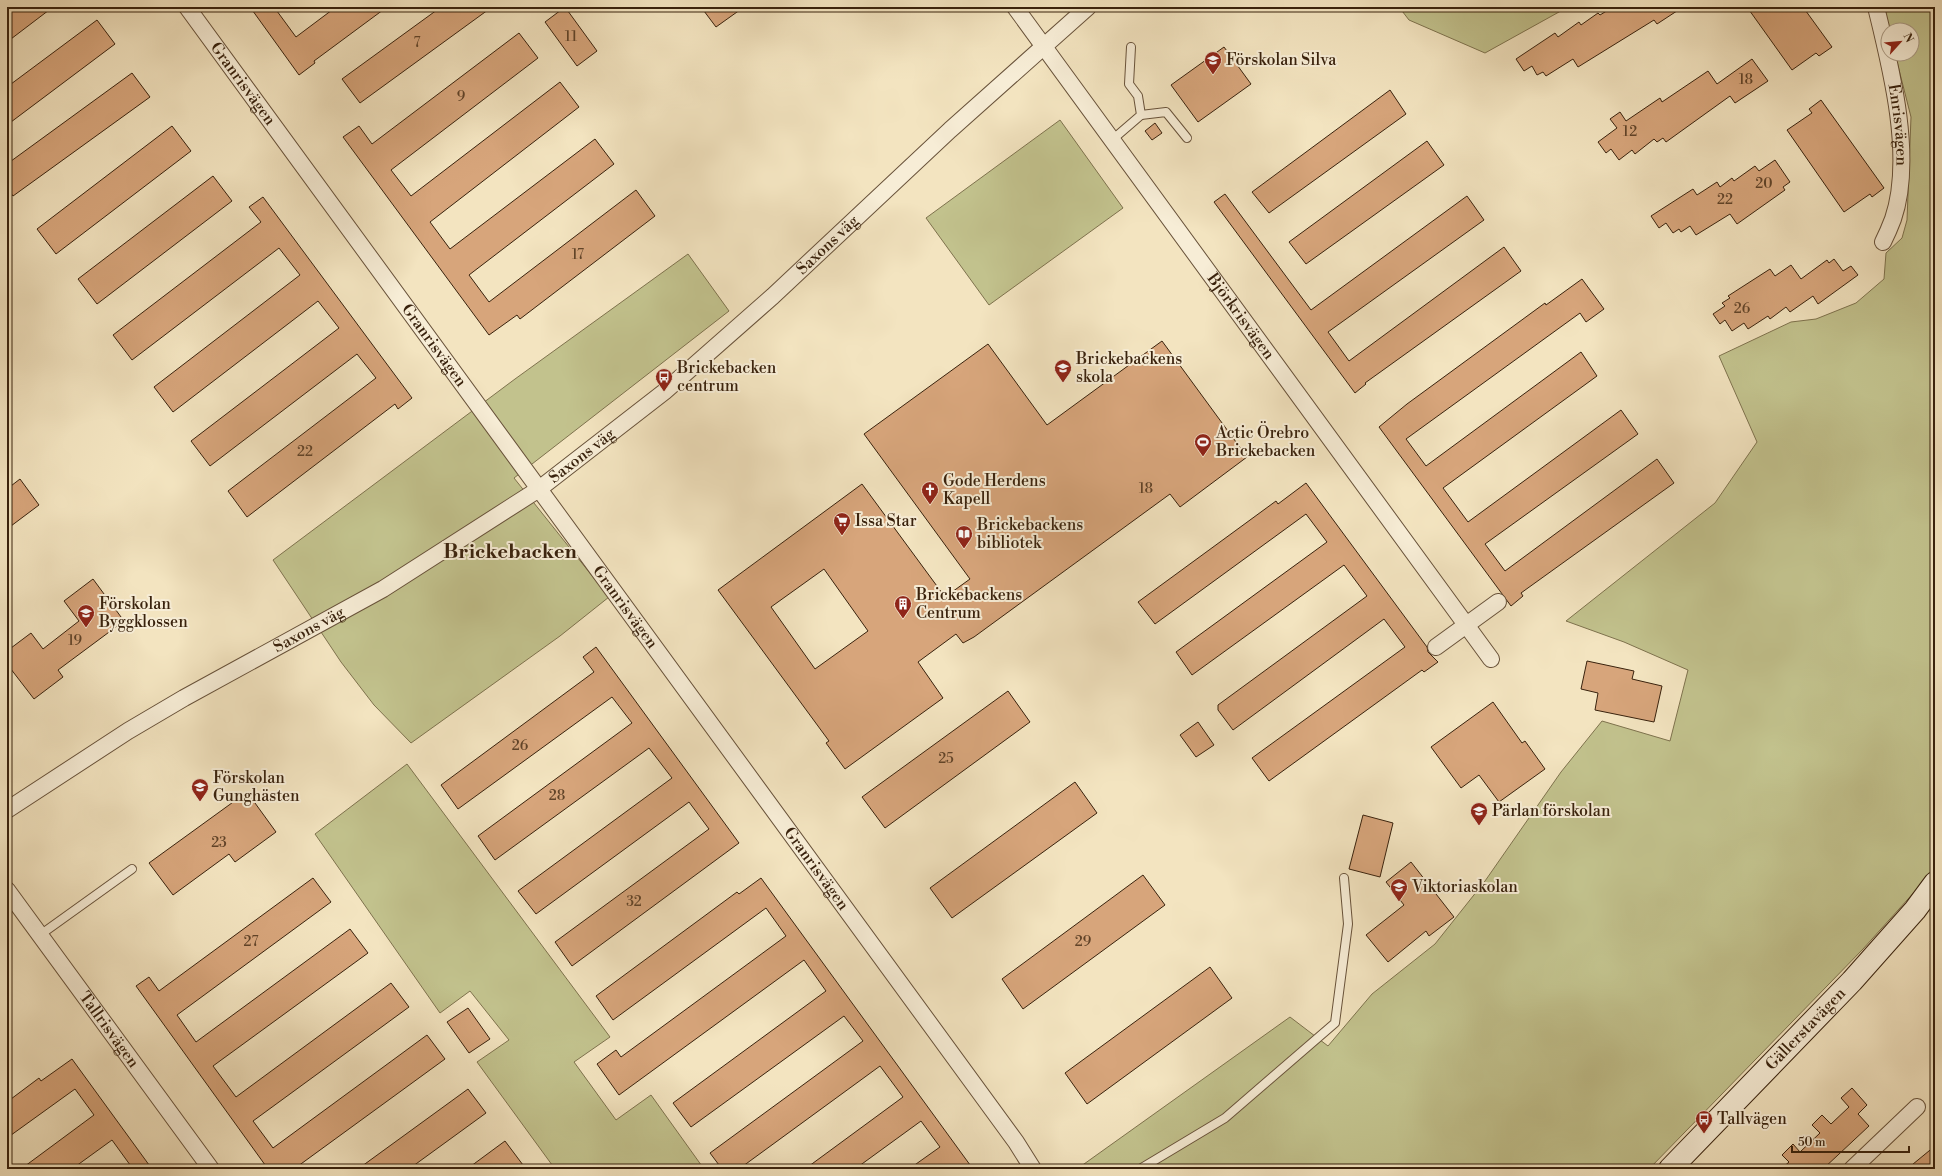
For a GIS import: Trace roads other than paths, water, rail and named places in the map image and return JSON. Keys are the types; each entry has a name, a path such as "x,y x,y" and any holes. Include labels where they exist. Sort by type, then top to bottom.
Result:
{"street":[{"name":"Granrisvägen","path":"187,7 1016,1142 1033,1169"},
{"name":"Björkrisvägen","path":"1015,7 1491,660"},
{"name":"Saxons väg","path":"7,810 147,720 383,590 539,489 664,392 773,296 950,130 1088,7"},
{"name":"Enrisvägen","path":"1876,7 1890,64 1901,138 1899,189 1893,218 1883,242"},
{"path":"1436,647 1498,602"},
{"name":"Gällerstavägen","path":"1670,1169 1852,981 1915,910 1935,883"},
{"name":"Tallrisvägen","path":"7,890 211,1169"},
{"path":"1852,1169 1917,1107"}],"lane":[{"path":"1131,47 1129,84 1138,96 1141,115"},
{"path":"1112,140 1141,115 1166,112 1187,138"},
{"path":"40,935 132,869"},
{"path":"1140,1169 1225,1118 1335,1023 1348,924 1344,878"}],"place":[{"name":"Förskolan Silva","path":"1213,75"},
{"name":"Brickebackens skola","path":"1063,383"},
{"name":"Brickebacken centrum","path":"664,392"},
{"name":"Actic Örebro Brickebacken","path":"1203,457"},
{"name":"Gode Herdens Kapell","path":"930,505"},
{"name":"Issa Star","path":"842,536"},
{"name":"Brickebackens bibliotek","path":"964,549"},
{"name":"Brickebackens Centrum","path":"903,619"},
{"name":"Förskolan Byggklossen","path":"86,628"},
{"name":"Förskolan Gunghästen","path":"200,802"},
{"name":"Pärlan förskolan","path":"1479,826"},
{"name":"Viktoriaskolan","path":"1399,902"},
{"name":"Tallvägen","path":"1704,1134"}],"district":[{"name":"Brickebacken","path":"510,552"}]}
